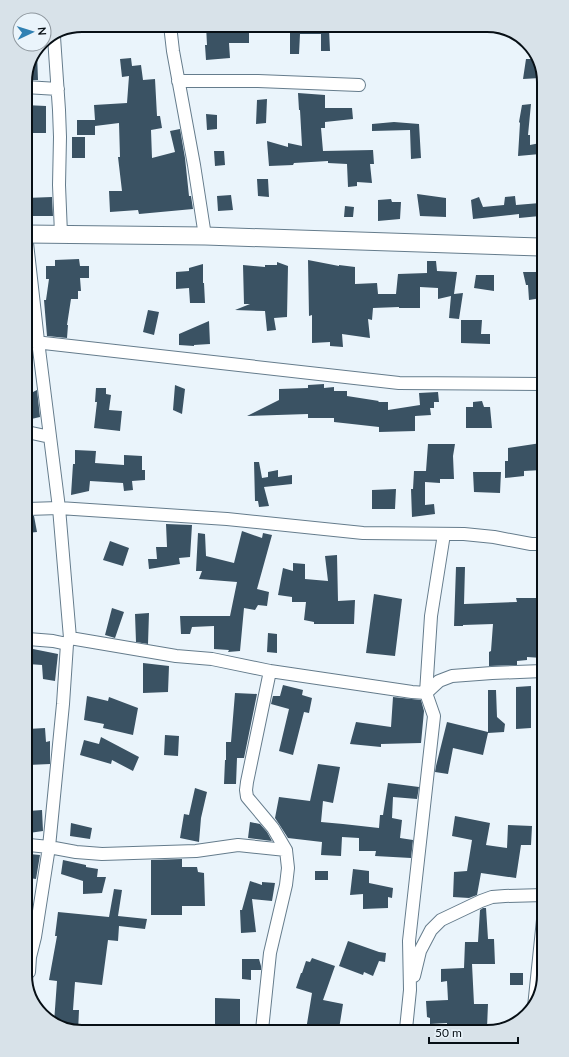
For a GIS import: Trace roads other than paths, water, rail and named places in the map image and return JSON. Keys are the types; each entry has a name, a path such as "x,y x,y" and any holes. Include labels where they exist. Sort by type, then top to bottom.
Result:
{"main road":[{"path":"32,234 205,236 537,247"}],"street":[{"path":"171,32 205,236"},
{"path":"54,41 60,137 59,185 61,234"},
{"path":"178,81 258,81 359,85"},
{"path":"32,87 58,89"},
{"path":"32,937 49,847 68,641 58,508 50,437 32,341 399,383 537,384"},
{"path":"32,433 50,437"},
{"path":"32,509 58,508 227,519 363,533 464,534 537,544"},
{"path":"406,1025 410,990 409,941 434,716 426,693 431,616 444,534"},
{"path":"32,639 68,641 176,656 212,659 270,671 426,693 438,681 452,676 537,671"},
{"path":"263,1025 270,953 286,885 288,868 286,850 273,828 247,797 246,790 270,671"},
{"path":"32,845 76,852 102,854 196,851 238,845 286,850"},
{"path":"410,990 420,951 431,930 442,920 481,900 492,897 537,894"}]}
